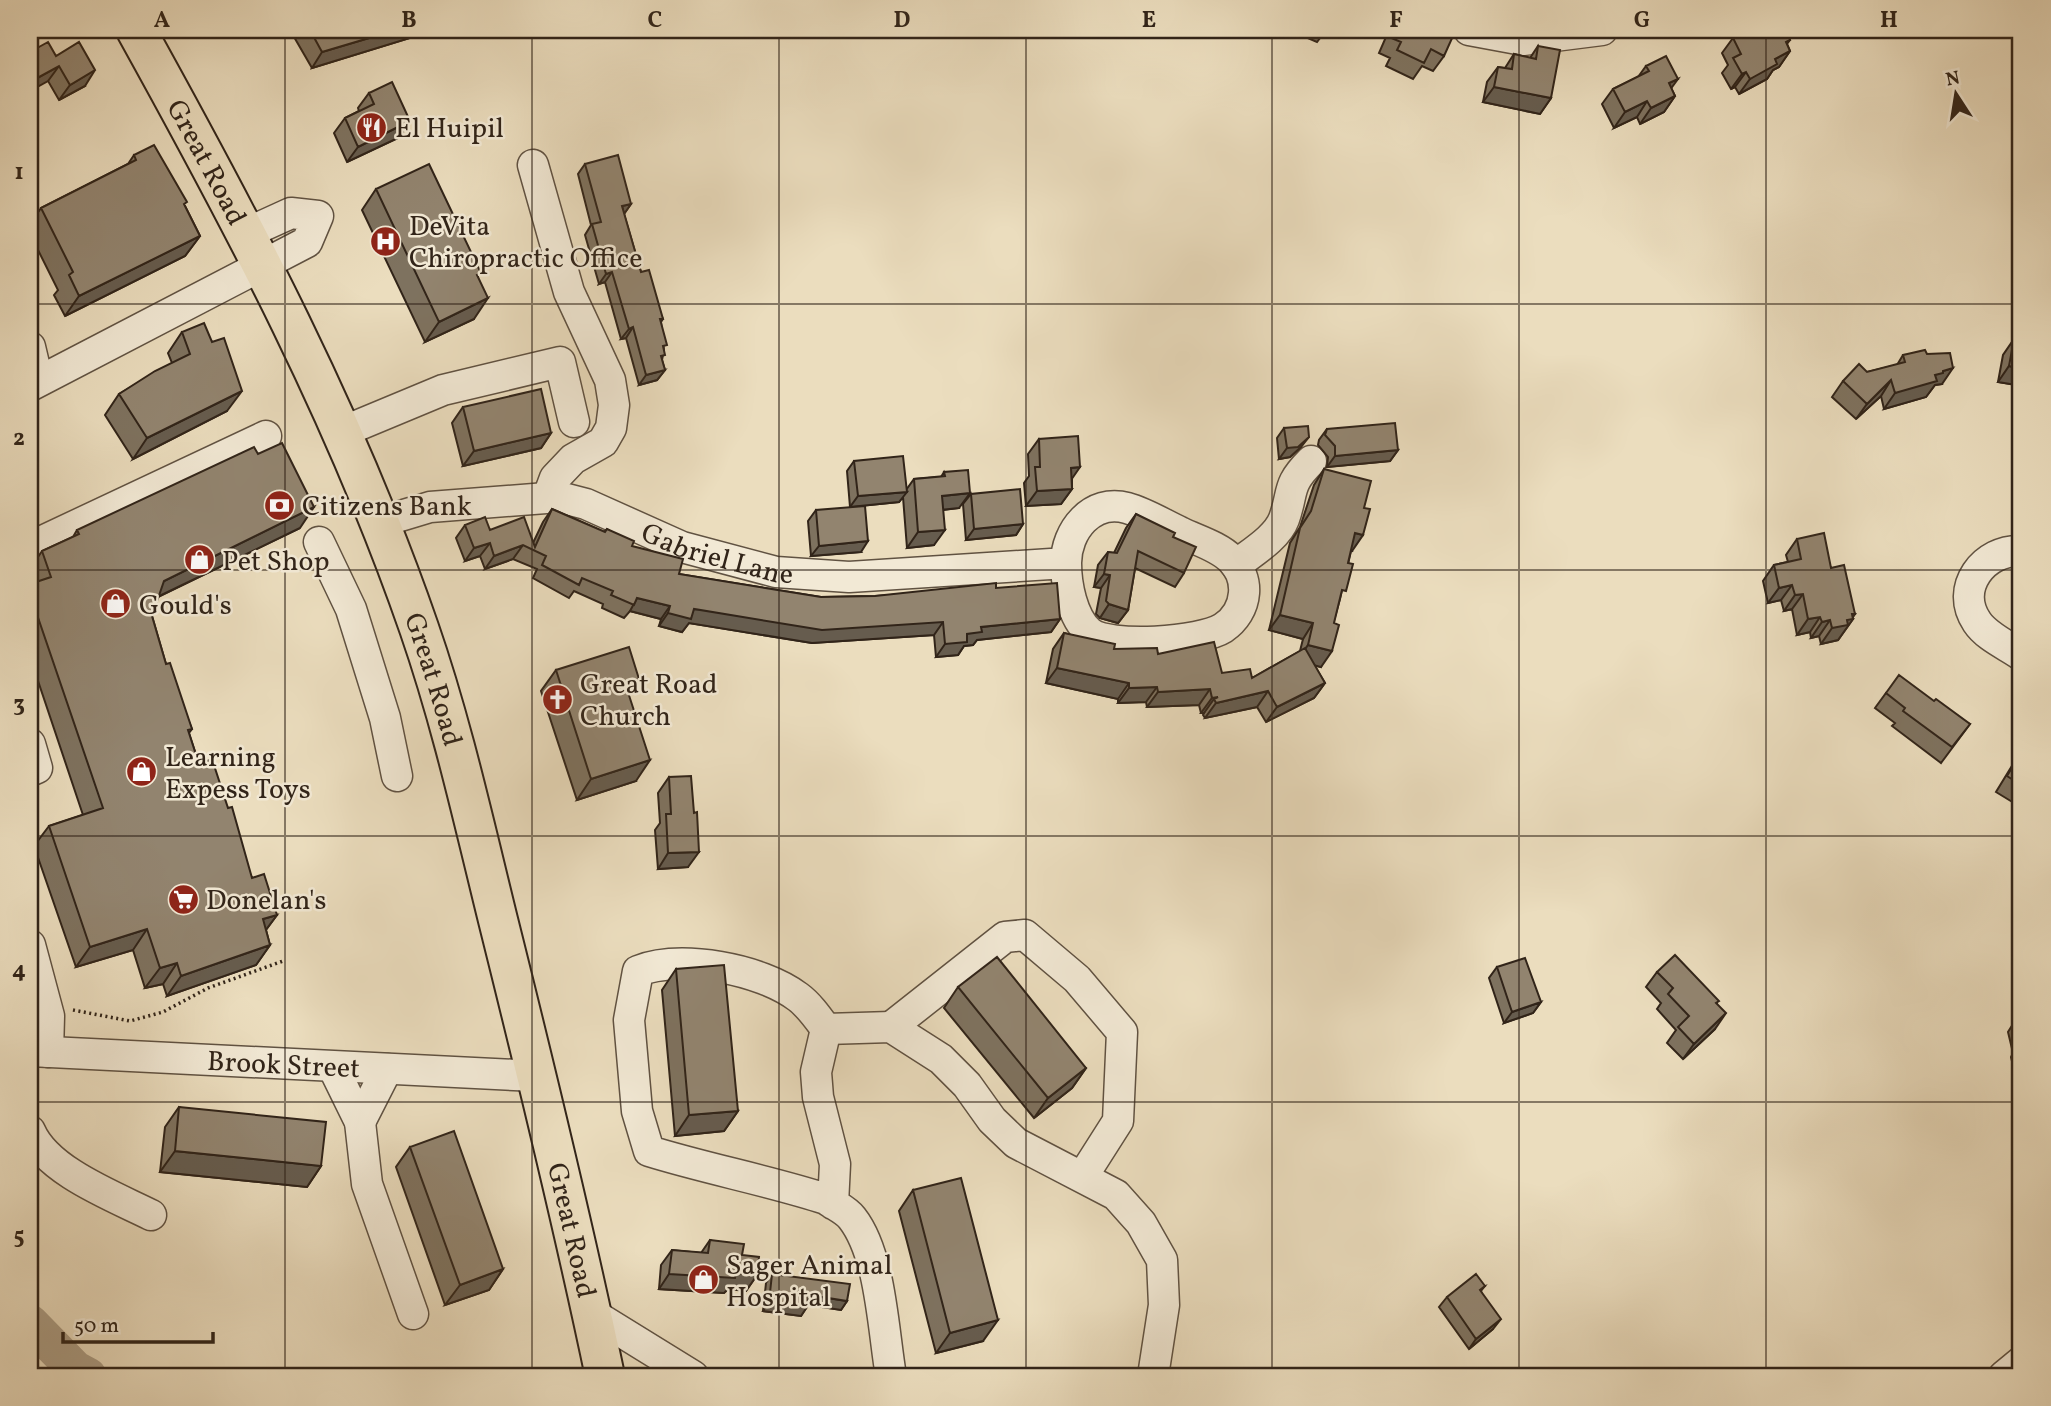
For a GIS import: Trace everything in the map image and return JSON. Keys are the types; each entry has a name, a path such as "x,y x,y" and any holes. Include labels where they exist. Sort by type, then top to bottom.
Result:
{"main road":[{"name":"Great Road","path":"136,30 255,249 317,373 425,647 470,806 605,1376"}],"street":[{"path":"1469,30 1523,40 1602,30"},
{"path":"533,165 569,292 610,380 614,405 611,428 603,442 573,459 555,478 548,497"},
{"path":"30,347 34,384 255,249"},
{"path":"342,432 443,390 560,362 574,422"},
{"path":"30,547 266,436"},
{"path":"1236,565 1269,539 1283,521 1295,476 1311,461"},
{"name":"Gabriel Lane","path":"377,523 430,507 548,497 586,504 664,540 720,560 789,574 849,577 1066,563"},
{"path":"1115,506 1136,511 1219,551 1236,565 1243,581 1244,598 1238,614 1226,626 1211,634 1122,643 1098,637 1080,621 1070,591 1066,563 1068,546 1082,520 1099,509 1115,506"},
{"path":"319,542 351,609 385,718 397,776"},
{"path":"2021,551 2003,552 1985,562 1973,579 1969,599 1981,627 2021,654"},
{"path":"30,744 37,768 30,771"},
{"path":"891,1027 1005,937 1025,935 1077,979 1122,1032 1118,1121 1083,1176"},
{"path":"30,945 40,991 39,1051"},
{"path":"826,1029 798,997 780,986 749,974 683,962 638,971 629,1020 637,1111 649,1151 710,1170 773,1182 833,1204 850,1215 864,1235 876,1283 891,1376"},
{"path":"826,1029 891,1027 942,1059 967,1085 992,1120 1016,1143 1116,1195 1141,1223 1162,1260 1164,1305 1153,1376"},
{"path":"826,1029 816,1072 818,1097 835,1164 833,1204"},
{"name":"Brook Street","path":"39,1051 332,1068 536,1076"},
{"path":"332,1068 360,1122 367,1184 413,1314"},
{"path":"360,1122 387,1069"},
{"path":"30,1131 36,1145 78,1179 151,1215"},
{"path":"591,1314 692,1376"},
{"path":"2004,1376 2021,1362"}],"path":[{"path":"40,991 130,1021 163,1012 208,988 283,961"}],"building":[{"path":"310,30 396,30 322,52"},
{"path":"1393,30 1439,30 1453,36 1444,56 1431,49 1424,63 1397,50 1401,42 1389,37"},
{"path":"1747,30 1784,30 1790,40 1786,42 1790,51 1775,59 1777,64 1750,79 1746,72 1742,74 1733,58 1741,54 1733,38"},
{"path":"48,42 56,56 79,42 95,70 70,85 59,66 30,82 30,52"},
{"path":"1538,46 1560,50 1551,98 1494,87 1498,67 1512,69 1514,54 1536,59"},
{"path":"1666,56 1678,79 1669,83 1675,96 1651,108 1647,101 1625,112 1613,89 1649,71 1646,66"},
{"path":"392,82 410,121 358,147 345,118 374,104 369,93"},
{"path":"154,145 187,202 184,204 200,236 79,296 69,275 73,272 41,208 136,160 134,155"},
{"path":"618,155 631,204 622,206 641,272 649,270 663,319 660,319 667,345 663,346 665,355 661,356 665,370 646,375 633,327 629,329 612,272 606,274 592,224 601,222 585,164"},
{"path":"429,164 481,273 477,275 488,298 439,322 376,189"},
{"path":"204,323 212,342 224,338 242,391 147,438 119,394 155,371 190,354 182,332"},
{"path":"2014,339 2021,341 2021,369 2009,366"},
{"path":"1925,350 1927,354 1950,353 1953,368 1935,375 1937,381 1895,393 1891,380 1867,404 1843,381 1859,364 1867,372 1905,362 1903,355"},
{"path":"541,389 551,433 474,451 463,407"},
{"path":"1395,423 1398,450 1335,456 1335,446 1325,435 1327,429"},
{"path":"1308,426 1309,437 1298,447 1287,448 1284,428"},
{"path":"1078,436 1080,467 1071,468 1072,489 1037,491 1035,467 1040,467 1039,439"},
{"path":"282,443 314,507 164,581 152,616 166,664 170,663 192,729 188,730 199,764 212,759 228,808 232,807 252,878 264,874 277,915 263,919 270,945 181,976 177,963 160,968 147,929 90,947 49,826 103,808 30,594 30,584 51,577 42,551 79,534 77,530 254,447 258,454"},
{"path":"903,456 907,492 858,496 854,461"},
{"path":"1324,469 1371,481 1364,508 1370,509 1363,535 1355,533 1348,563 1353,564 1346,591 1342,590 1334,623 1339,625 1332,651 1308,645 1313,623 1280,615 1300,528 1311,511"},
{"path":"968,470 970,493 942,496 945,530 918,532 914,479 945,476 944,472"},
{"path":"1020,489 1023,524 974,529 971,494"},
{"path":"865,506 868,541 819,546 816,510"},
{"path":"552,509 605,532 607,529 634,541 632,546 683,559 679,574 821,597 875,596 996,583 996,588 1057,583 1060,619 981,627 982,632 967,634 967,642 945,644 943,622 822,630 694,609 691,619 668,613 670,606 637,598 634,605 611,595 613,591 582,578 579,585 542,565 546,556 523,545 494,556 490,543 474,548 465,525 485,517 490,530 524,517 535,547"},
{"path":"1136,514 1175,533 1173,537 1196,547 1184,573 1138,551 1128,610 1106,601 1110,575 1104,574 1108,552 1117,553"},
{"path":"1824,533 1831,568 1844,565 1855,614 1852,614 1853,619 1847,620 1848,625 1832,628 1830,620 1822,622 1820,617 1808,619 1803,594 1795,595 1792,585 1779,588 1774,565 1801,559 1797,539"},
{"path":"1064,633 1115,644 1114,649 1157,648 1158,654 1214,642 1222,673 1250,669 1252,678 1305,648 1325,683 1277,707 1268,691 1216,703 1214,699 1218,697 1212,698 1210,689 1158,692 1157,687 1129,688 1129,683 1057,668"},
{"path":"629,647 639,679 625,683 650,760 591,779 556,670"},
{"path":"1899,675 1970,724 1952,747 1903,711 1905,708 1886,693"},
{"path":"2021,753 2021,785 2007,776"},
{"path":"691,776 694,813 697,812 699,852 668,853 666,814 671,814 669,777"},
{"path":"1675,955 1719,1001 1716,1003 1726,1013 1694,1044 1678,1027 1689,1016 1668,994 1673,988 1657,972"},
{"path":"997,957 1086,1068 1048,1098 958,987"},
{"path":"1525,958 1541,1002 1512,1012 1497,967"},
{"path":"724,965 738,1111 689,1115 676,969"},
{"path":"179,1107 326,1122 321,1166 175,1151"},
{"path":"454,1131 503,1269 460,1285 410,1147"},
{"path":"961,1178 998,1320 950,1333 913,1190"},
{"path":"710,1240 744,1244 742,1255 759,1257 757,1275 736,1273 735,1278 669,1274 672,1250 708,1253"},
{"path":"772,1274 850,1284 847,1301 809,1295 807,1307 769,1302"},
{"path":"1476,1274 1485,1286 1480,1290 1501,1319 1476,1339 1447,1297"}],"waterway":[{"path":"30,1323 75,1369 88,1376"}],"place":[{"name":"El Huipil","path":"372,127"},
{"name":"DeVita Chiropractic Office","path":"386,241"},
{"name":"Citizens Bank","path":"279,505"},
{"name":"Pet Shop","path":"199,560"},
{"name":"Gould's","path":"116,604"},
{"name":"Great Road Church","path":"557,699"},
{"name":"Learning Expess Toys","path":"142,772"},
{"name":"Donelan's","path":"183,899"},
{"name":"Sager Animal Hospital","path":"703,1280"}]}
